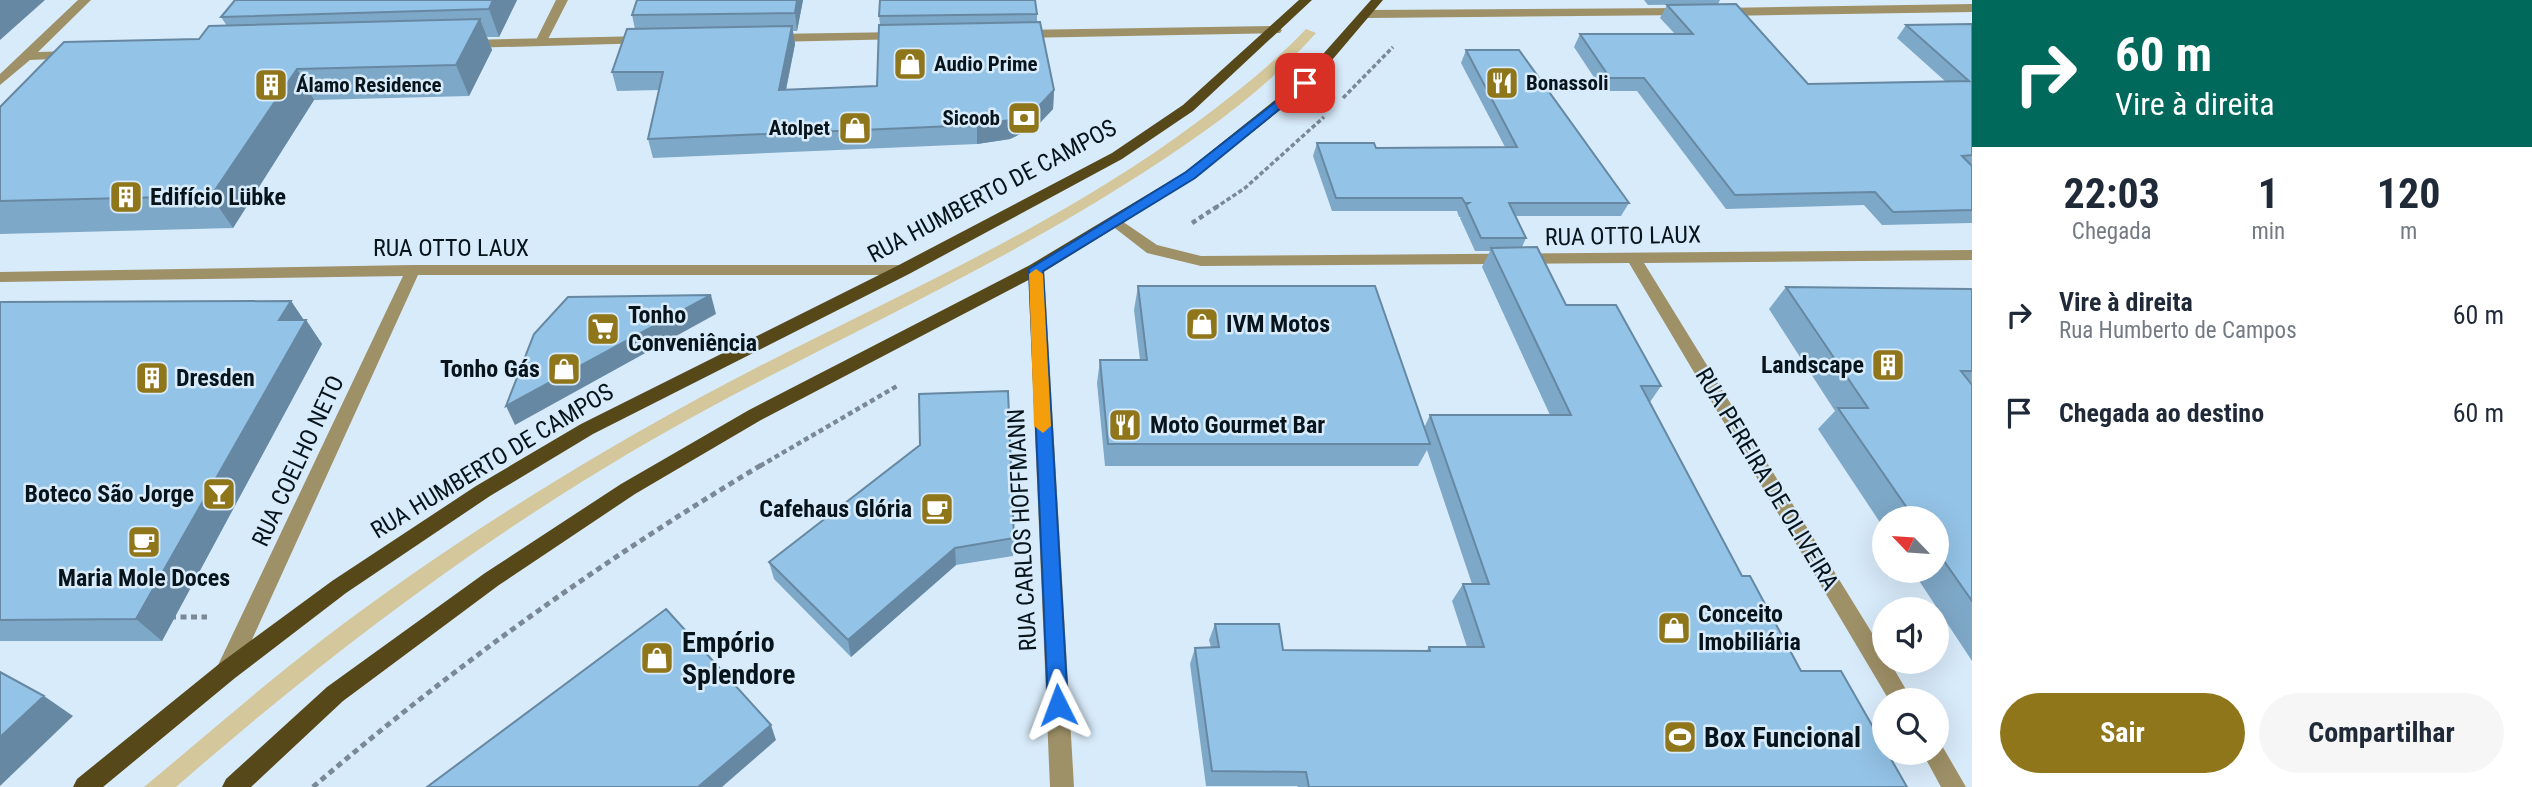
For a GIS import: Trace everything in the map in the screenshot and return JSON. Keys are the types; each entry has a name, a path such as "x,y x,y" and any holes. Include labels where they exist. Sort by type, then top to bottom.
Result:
{"main road":[{"name":"RUA HUMBERTO DE CAMPOS","path":"85,787 227,671 339,587 483,491 587,429 903,270 1117,156 1188,108 1306,0"},
{"path":"234,787 335,694 492,579 628,489 754,415 1036,269 1190,175 1305,83 1368,14 1377,0"}],"street":[{"path":"0,81 85,0"},
{"path":"541,42 562,0"},
{"path":"1368,14 1972,8"},
{"path":"1002,34 1276,30"},
{"path":"764,38 918,36"},
{"path":"458,44 667,40"},
{"path":"27,56 82,54"},
{"name":"RUA OTTO LAUX","path":"1116,222 1152,248 1201,261 1972,255"},
{"name":"RUA PEREIRA DE OLIVEIRA","path":"1634,259 1894,688"},
{"name":"RUA CARLOS HOFFMANN","path":"1036,269 1062,787"},
{"name":"RUA OTTO LAUX","path":"0,277 413,270 903,270"},
{"name":"RUA COELHO NETO","path":"227,671 413,270"},
{"path":"1941,765 1954,787"}],"path":[{"path":"1336,105 1422,14"},
{"path":"1152,248 1245,188 1328,113"},
{"path":"313,787 373,734 524,620 664,524 900,384"},
{"path":"160,617 253,617"}],"shaded area":[{"path":"1306,29 1316,33 1272,77 1200,135 1148,169 1021,246 637,448 432,582 302,682 176,787 144,787 322,640 412,574 506,512 699,398 1019,235 1081,199 1200,120 1268,65"}],"building":[{"path":"235,0 493,0 489,9 221,17"},
{"path":"637,0 797,0 795,13 632,15"},
{"path":"880,0 1035,0 1037,14 879,16"},
{"path":"1736,4 1808,84 1969,81 1906,25 1972,24 1972,155 1962,156 1972,166 1972,210 1893,212 1875,192 1735,195 1644,78 1610,78 1580,34 1693,34 1667,5"},
{"path":"480,19 456,65 297,69 211,196 0,201 0,107 64,42 199,39 209,26"},
{"path":"1040,22 1054,90 1038,107 1010,120 977,125 648,139 663,72 612,72 627,29 792,26 779,90 877,86 879,25"},
{"path":"1466,50 1519,50 1629,203 1509,203 1526,238 1481,238 1466,205 1469,203 1465,203 1462,198 1336,198 1317,143 1374,143 1376,148 1517,147"},
{"path":"1537,247 1566,305 1616,305 1661,386 1641,386 1742,576 1750,576 1801,671 1841,671 1872,725 1872,765 1894,765 1907,787 1309,787 1306,772 1212,771 1195,648 1219,647 1215,624 1279,624 1283,650 1430,651 1429,647 1484,647 1463,584 1489,584 1430,415 1571,415 1491,248"},
{"path":"1138,286 1375,286 1430,444 1108,444 1100,360 1147,360"},
{"path":"1786,287 1971,289 1972,371 1961,371 1972,385 1972,601 1950,570 1950,506 1906,506 1838,408 1868,408"},
{"path":"711,295 506,406 534,334 568,297"},
{"path":"291,301 279,320 306,320 136,619 0,620 0,302"},
{"name":"Cafehaus Glória","path":"1008,391 1014,538 955,548 848,640 769,562 920,445 919,394"},
{"path":"666,609 771,725 698,787 427,787"},
{"path":"0,672 44,696 0,737"}],"slow traffic":[{"path":"1036,274 1043,426"}],"place":[{"name":"Audio Prime","path":"910,64"},
{"name":"Bonassoli","path":"1502,83"},
{"name":"Álamo Residence","path":"271,85"},
{"name":"Sicoob","path":"1024,118"},
{"name":"Atolpet","path":"855,128"},
{"name":"Edifício Lübke","path":"126,197"},
{"name":"IVM Motos","path":"1202,324"},
{"name":"Tonho Conveniência","path":"603,329"},
{"name":"Landscape","path":"1888,365"},
{"name":"Tonho Gás","path":"564,369"},
{"name":"Dresden","path":"152,378"},
{"name":"Moto Gourmet Bar","path":"1125,425"},
{"name":"Boteco São Jorge","path":"219,494"},
{"name":"Cafehaus Glória","path":"937,509"},
{"name":"Maria Mole Doces","path":"144,542"},
{"name":"Conceito Imobiliária","path":"1674,628"},
{"name":"Empório Splendore","path":"657,658"},
{"name":"Box Funcional","path":"1680,737"}],"route":[{"path":"1058,705 1036,269 1190,175 1305,83"}]}
